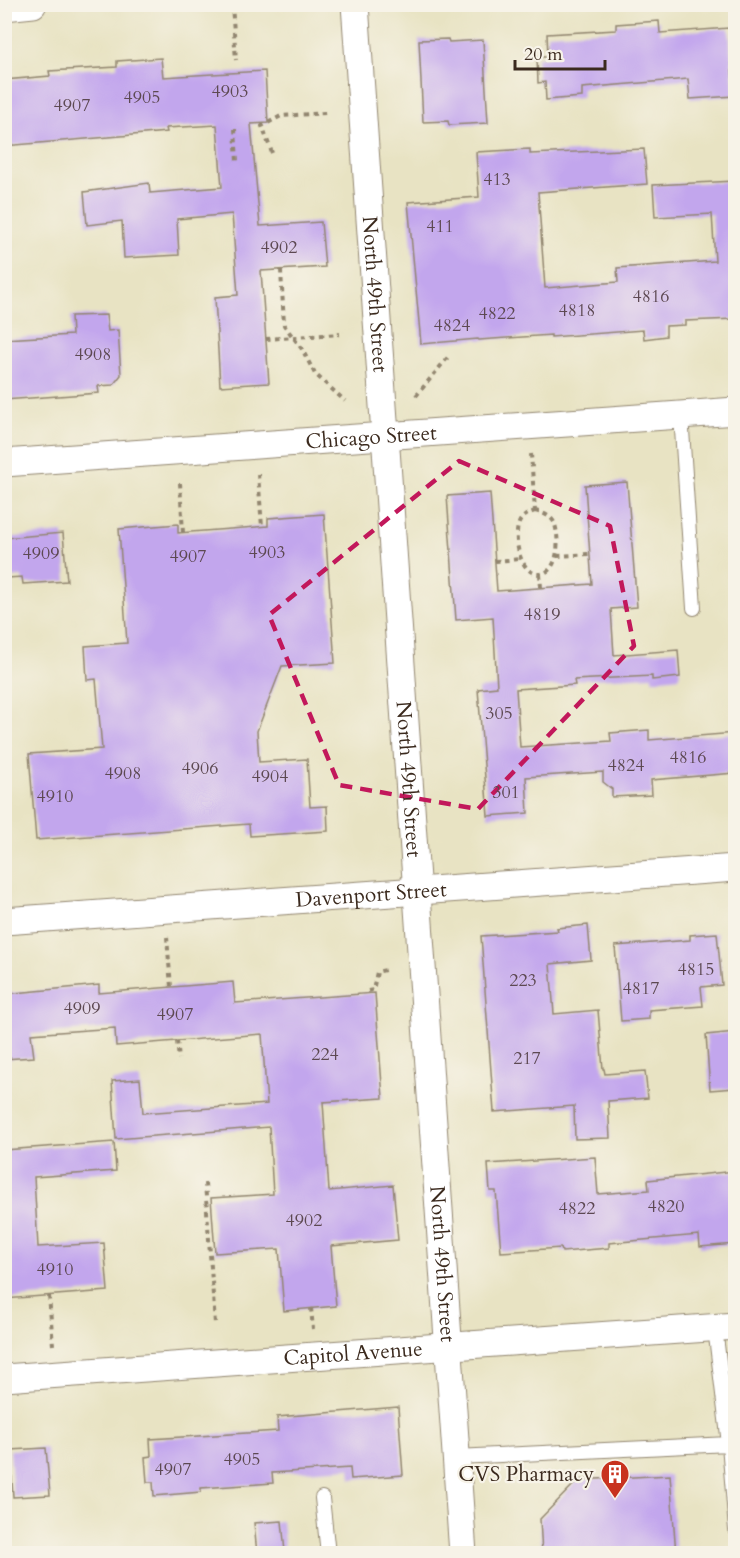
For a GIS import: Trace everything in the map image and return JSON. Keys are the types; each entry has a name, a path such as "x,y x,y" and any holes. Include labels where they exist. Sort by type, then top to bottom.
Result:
{"street":[{"path":"4,7 33,4"},
{"name":"North 49th Street","path":"355,4 463,1554"},
{"name":"Chicago Street","path":"4,463 735,411"},
{"name":"Davenport Street","path":"4,921 735,868"},
{"name":"Capitol Avenue","path":"4,1378 725,1327"}],"lane":[{"path":"681,415 694,608"},
{"path":"725,1327 735,1530"},
{"path":"457,1457 732,1444"},
{"path":"322,1498 328,1554"}],"path":[{"path":"232,5 236,60"},
{"path":"272,153 261,126 281,116 326,113"},
{"path":"235,129 237,162"},
{"path":"281,270 284,325 302,349 315,374 345,401"},
{"path":"266,339 340,334"},
{"path":"416,396 449,356"},
{"path":"531,449 535,511"},
{"path":"258,468 262,526"},
{"path":"180,483 183,533"},
{"path":"535,511 546,514 554,523 557,556 555,565 540,574 524,567 520,559 517,529 523,518 535,511"},
{"path":"557,556 590,554"},
{"path":"495,561 520,559"},
{"path":"540,574 541,588"},
{"path":"167,933 171,987"},
{"path":"368,991 375,987 377,972 385,970"},
{"path":"177,1041 179,1059"},
{"path":"205,1183 215,1324"},
{"path":"50,1296 54,1355"},
{"path":"311,1308 313,1337"}],"highlighted area":[{"path":"459,461 610,526 634,646 478,809 339,785 269,615"}],"building":[{"path":"659,21 660,33 729,28 734,96 690,99 688,79 582,88 582,97 546,100 545,82 538,83 537,57 548,57 547,34 616,30 616,24"},
{"path":"448,39 449,42 483,40 488,123 449,125 448,121 423,122 419,40"},
{"path":"161,58 163,77 265,71 268,123 251,124 260,226 321,222 325,267 261,271 269,383 220,386 215,297 238,295 232,214 177,219 179,255 124,258 122,221 87,225 84,192 149,183 150,193 222,187 217,125 166,128 167,132 4,146 4,80 50,76 49,71 117,67 117,61"},
{"path":"530,149 530,154 644,149 647,184 538,192 545,288 618,282 617,268 715,261 712,214 655,217 653,185 735,181 735,319 685,321 685,325 666,326 666,336 644,339 643,330 421,344 408,202 479,197 476,152"},
{"path":"106,315 108,331 118,330 121,375 113,385 98,386 99,393 4,400 4,339 72,335 71,316"},
{"path":"627,482 637,607 611,609 614,655 678,650 680,677 652,680 652,676 574,680 575,685 516,689 520,747 611,741 610,733 649,730 649,740 735,733 735,773 651,780 652,795 612,797 612,789 603,782 603,772 526,777 528,813 488,816 478,689 497,687 493,617 456,620 447,496 490,493 497,591 592,584 585,485"},
{"path":"324,514 335,663 282,666 257,731 259,762 307,759 310,807 327,806 328,831 250,836 249,824 36,840 29,754 102,749 96,679 87,680 85,646 127,643 119,529 178,524 178,533 268,526 268,518"},
{"path":"63,533 67,581 23,584 22,577 7,578 4,538"},
{"path":"588,925 591,960 550,964 554,1014 598,1010 605,1074 645,1071 648,1098 608,1101 610,1138 575,1139 574,1106 494,1112 481,936 558,931 557,928"},
{"path":"717,933 722,985 701,987 703,1006 649,1010 649,1019 621,1021 615,946 690,940 690,935"},
{"path":"233,982 235,1003 375,993 383,1098 323,1102 329,1191 393,1185 398,1240 331,1246 336,1306 284,1311 279,1249 215,1253 211,1198 273,1194 269,1127 116,1139 112,1081 140,1079 143,1113 267,1104 262,1034 116,1046 115,1028 31,1034 34,1057 4,1059 4,994 99,985 99,993"},
{"path":"735,1032 735,1088 710,1090 706,1035"},
{"path":"114,1142 116,1171 34,1177 38,1247 104,1243 108,1291 4,1299 4,1150"},
{"path":"595,1157 598,1194 649,1190 648,1180 735,1171 735,1244 700,1247 699,1235 609,1243 609,1248 562,1252 561,1248 501,1252 496,1191 490,1191 488,1164"},
{"path":"398,1407 403,1475 351,1479 350,1468 272,1473 273,1483 201,1488 201,1492 154,1496 153,1482 147,1482 145,1457 151,1456 150,1439 278,1431 277,1417"},
{"path":"46,1448 50,1495 13,1497 10,1450"},
{"name":"CVS Pharmacy","path":"670,1475 676,1554 542,1554 540,1519 578,1480"},
{"path":"282,1521 285,1552 257,1554 254,1523"}],"place":[{"name":"CVS Pharmacy","path":"615,1500"}]}
